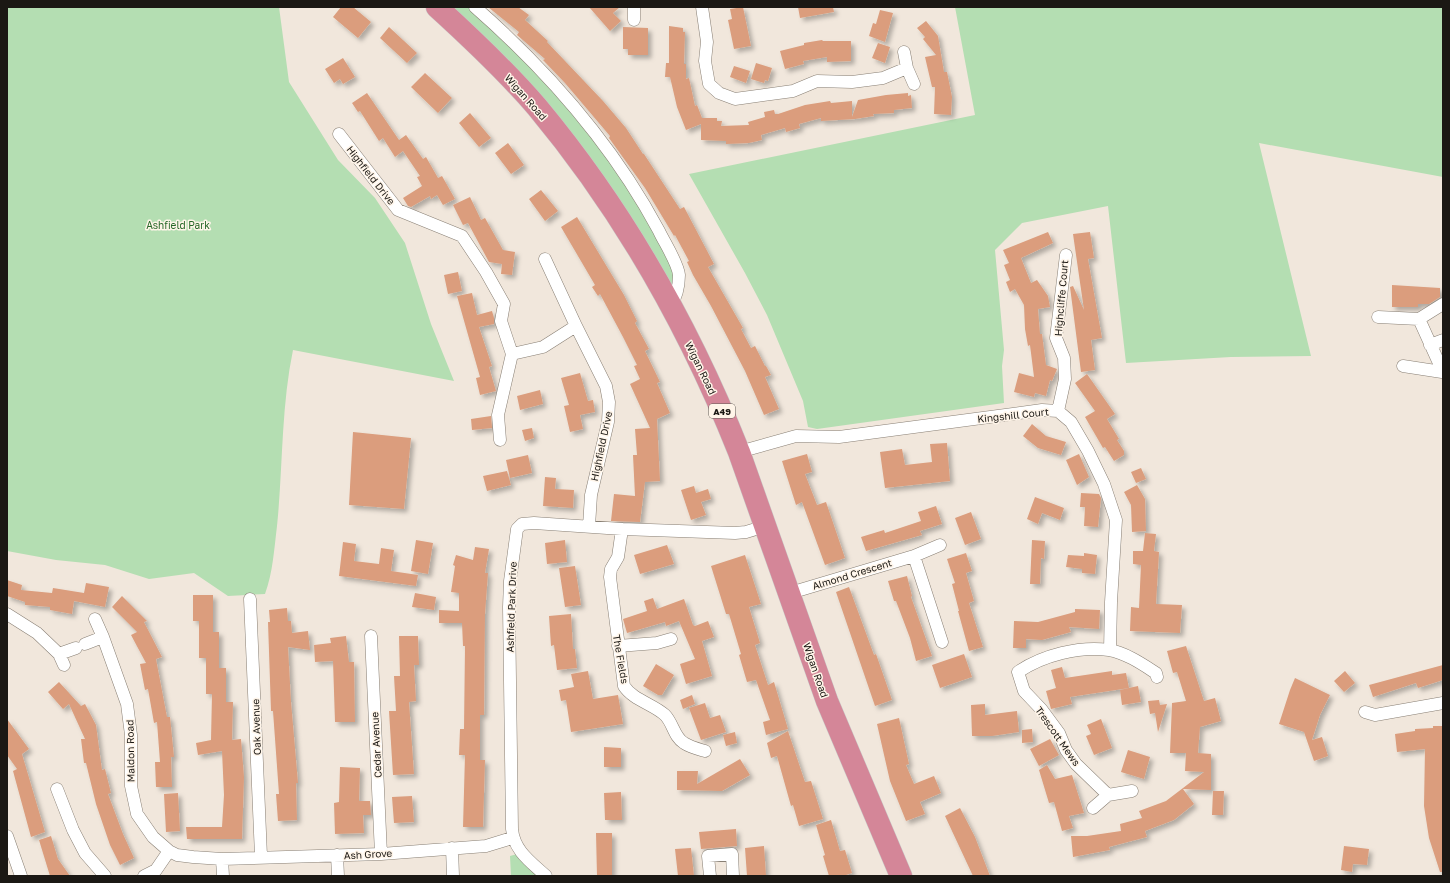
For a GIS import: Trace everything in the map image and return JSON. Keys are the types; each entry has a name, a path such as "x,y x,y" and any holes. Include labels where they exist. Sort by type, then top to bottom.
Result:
{"highway":[{"name":"Wigan Road","path":"436,7 495,63 536,106 572,152 607,200 670,307 709,383 739,452 790,593 827,702 901,876"}],"street":[{"path":"475,7 521,49 560,91 597,134 630,182 671,254 679,274 675,299 670,307"},
{"path":"634,7 634,20"},
{"path":"702,7 707,42 705,61 709,84 719,93 735,99 793,90 817,81 852,82 883,78 907,68"},
{"path":"904,52 907,68 914,84"},
{"name":"Highfield Drive","path":"339,134 398,210 462,236 486,272 504,304 501,320 512,354"},
{"name":"Highcliffe Court","path":"1058,411 1066,379 1064,358 1056,338 1066,255"},
{"name":"Highfield Drive","path":"545,259 606,386 609,402 608,422 600,451 591,495 589,526"},
{"path":"1378,316 1419,319 1443,304"},
{"path":"1419,319 1442,372"},
{"path":"500,440 498,415 512,354 543,347 576,326"},
{"path":"1430,345 1443,340"},
{"path":"1403,366 1442,372"},
{"name":"Kingshill Court","path":"739,452 796,436 839,437 1042,410 1058,411 1071,422 1088,451 1104,484 1116,520 1110,650"},
{"name":"Ashfield Park Drive","path":"512,838 509,607 515,535 519,526 527,523 622,529 735,533 746,532 766,526"},
{"name":"The Fields","path":"622,529 618,557 610,572 623,683 626,689 664,715 672,724 676,734 684,743 705,751"},
{"name":"Almond Crescent","path":"790,593 914,556 940,545"},
{"path":"914,556 942,642"},
{"name":"Oak Avenue","path":"250,599 261,856"},
{"path":"7,614 37,633 61,660 81,646 103,637"},
{"name":"Maldon Road","path":"95,619 127,704 131,735 132,800 137,814 153,837 169,851"},
{"name":"Cedar Avenue","path":"371,636 381,854"},
{"path":"618,646 657,643 671,639"},
{"name":"Trescott Mews","path":"1108,795 1076,764 1069,755 1059,733 1042,710 1024,691 1018,672 1028,665 1064,653 1087,649 1110,650"},
{"path":"1110,650 1136,660 1156,673 1157,676"},
{"path":"1365,712 1375,714 1443,703"},
{"path":"57,789 73,830 85,853 105,876"},
{"path":"1093,808 1108,795 1132,791"},
{"path":"7,836 21,876"},
{"path":"512,838 521,853 546,876"},
{"name":"Ash Grove","path":"169,851 177,855 222,859 261,856 381,854 486,846 512,838"},
{"path":"452,848 453,876"},
{"path":"144,876 156,870 169,851"},
{"path":"710,876 708,856 732,854 733,876"},
{"path":"337,855 338,876"},
{"path":"222,859 223,876"}],"green space":[{"name":"Ashfield Park","path":"7,7 279,7 289,82 338,160 375,198 405,243 431,324 454,381 293,350 286,394 275,544 272,569 265,594 228,596 194,573 149,579 105,565 56,560 7,551"},
{"path":"437,7 475,7 597,134 679,274 675,299 607,200"},
{"path":"955,7 1443,7 1443,177 1259,143 1311,356 1231,357 1126,363 1108,206 1022,223 995,250 1004,350 1002,366 1004,403 817,429 808,427 803,401 767,315 689,174 975,115"},
{"path":"517,854 539,876 511,876 510,856"}],"building":[{"path":"341,7 353,7 371,22 358,38 333,17"},
{"path":"488,7 518,7 529,15 525,20 548,41 547,42 603,101 626,128 680,209 684,207 714,264 708,267 743,328 741,329 751,348 755,346 771,375 765,377 779,409 764,415 745,371 693,275 687,262 689,261 675,235 674,236 645,188 609,138 610,136 565,83 543,60 545,59 517,35 519,32"},
{"path":"589,7 620,7 613,13 621,21 610,31"},
{"path":"743,7 751,46 734,49 728,20 732,19 730,9"},
{"path":"798,7 833,7 834,12 800,18"},
{"path":"880,10 893,13 885,42 869,36 873,23 876,24"},
{"path":"926,21 938,36 944,72 947,72 952,97 951,115 934,114 935,87 932,87 925,57 936,55 923,39 925,37 917,28"},
{"path":"669,26 683,28 683,32 685,32 684,64 686,64 686,79 689,78 695,106 697,105 702,118 717,118 717,121 722,121 721,126 749,125 748,122 765,117 764,112 774,110 775,114 778,114 805,105 830,101 831,103 852,101 852,117 858,100 886,95 908,93 908,96 911,95 912,108 894,110 894,113 873,114 874,116 855,119 821,121 821,118 799,124 800,128 786,132 785,128 761,135 762,140 749,143 726,144 726,141 701,140 701,124 686,130 677,107 670,77 665,77 666,63 669,63"},
{"path":"389,27 417,53 407,63 380,38"},
{"path":"623,27 648,28 648,55 628,55 628,49 623,49"},
{"path":"822,40 851,41 851,61 827,62 827,57 803,61 804,64 785,69 780,51 804,45 804,43"},
{"path":"878,43 890,47 885,63 872,58"},
{"path":"343,58 355,77 343,84 340,79 334,83 325,69"},
{"path":"756,63 772,68 768,81 765,80 764,83 751,79"},
{"path":"734,66 750,71 746,83 730,77"},
{"path":"425,73 452,98 438,113 411,87"},
{"path":"367,93 399,140 406,135 423,159 426,157 438,178 442,176 455,199 443,205 437,195 431,199 430,196 411,207 408,206 403,198 422,186 417,177 420,176 403,151 395,157 383,138 379,141 360,111 358,112 352,103"},
{"path":"470,113 491,138 479,147 459,123"},
{"path":"508,143 524,165 511,174 495,153"},
{"path":"541,190 558,211 545,221 529,199"},
{"path":"470,197 481,220 485,218 503,250 515,252 512,275 501,274 502,264 489,262 468,223 463,225 453,205"},
{"path":"577,217 624,295 637,321 635,323 649,349 645,351 660,382 657,383 670,413 657,419 660,481 645,482 640,522 611,521 614,494 635,496 633,455 637,455 635,429 650,428 630,384 640,379 634,366 637,365 623,337 600,294 598,296 592,287 595,285 561,227"},
{"path":"1048,232 1053,243 1021,258 1031,283 1037,280 1048,296 1050,307 1038,309 1040,334 1042,334 1046,365 1057,369 1052,381 1050,380 1046,396 1035,393 1034,397 1014,392 1019,373 1034,377 1030,345 1028,346 1025,329 1024,305 1015,289 1010,292 1006,282 1010,280 1004,265 1009,263 1003,250"},
{"path":"1090,232 1094,258 1088,259 1102,338 1091,340 1095,370 1081,372 1070,287 1073,286 1084,310 1073,234"},
{"path":"458,272 462,291 448,294 444,275"},
{"path":"1392,285 1440,288 1440,297 1429,304 1418,304 1418,307 1392,307"},
{"path":"472,293 477,315 492,311 494,318 494,324 479,327 492,366 489,367 496,391 480,395 476,378 480,377 457,296"},
{"path":"580,373 588,401 593,400 595,412 580,415 583,429 570,432 564,406 569,405 561,378"},
{"path":"1087,374 1115,414 1107,419 1119,439 1117,440 1124,451 1124,455 1114,461 1105,447 1103,448 1085,417 1095,411 1075,383"},
{"path":"540,390 543,404 520,410 517,396"},
{"path":"491,416 492,428 472,430 471,419"},
{"path":"1032,424 1046,436 1066,442 1061,455 1038,448 1023,436"},
{"path":"532,428 534,438 525,441 522,430"},
{"path":"353,432 411,438 404,509 349,505"},
{"path":"947,443 950,481 885,488 880,452 902,449 905,465 932,462 930,444"},
{"path":"807,454 812,472 805,474 817,505 826,502 845,558 825,565 802,502 796,505 782,461"},
{"path":"1079,454 1089,477 1077,485 1066,460"},
{"path":"528,455 532,473 510,478 506,460"},
{"path":"1141,468 1146,479 1136,483 1131,472"},
{"path":"507,471 511,485 487,491 483,476"},
{"path":"545,477 556,478 555,489 574,490 573,508 543,506"},
{"path":"1137,485 1145,499 1146,531 1132,532 1131,505 1124,492"},
{"path":"694,486 696,493 708,489 711,499 701,502 706,515 691,520 681,490"},
{"path":"1081,493 1099,494 1101,498 1098,527 1084,526 1085,507 1080,507"},
{"path":"1035,497 1064,508 1060,520 1042,513 1038,524 1027,519"},
{"path":"936,506 942,524 920,531 922,535 866,551 861,537 884,530 885,533 921,521 918,512"},
{"path":"971,512 981,539 965,545 955,518"},
{"path":"1145,533 1156,534 1154,551 1159,552 1156,604 1182,605 1180,633 1130,631 1131,607 1139,608 1141,565 1133,564 1133,551 1143,551"},
{"path":"416,540 433,543 428,574 411,571"},
{"path":"565,540 567,562 547,564 545,543"},
{"path":"1032,540 1045,541 1044,559 1041,558 1040,584 1030,584"},
{"path":"343,542 356,544 354,561 379,564 381,548 394,550 391,571 418,575 416,586 339,576"},
{"path":"667,545 674,564 640,574 634,555"},
{"path":"475,547 489,549 485,573 488,573 485,614 484,715 480,715 480,760 485,760 483,827 463,827 465,755 459,755 460,729 464,729 465,646 463,646 462,623 439,623 439,610 459,611 459,593 451,592 455,566 453,565 456,555 473,560"},
{"path":"966,553 972,571 966,573 974,601 969,603 983,647 969,651 952,584 955,583 947,559"},
{"path":"1084,553 1097,555 1095,574 1082,573 1082,569 1066,567 1068,555 1084,556"},
{"path":"745,555 761,604 749,607 760,643 755,645 768,685 774,682 788,729 766,735 763,722 770,720 756,680 747,682 739,655 741,654 729,614 726,614 711,566"},
{"path":"575,566 581,605 565,607 559,568"},
{"path":"907,576 911,597 932,656 916,661 910,638 896,601 894,601 888,581"},
{"path":"7,580 22,585 21,590 52,593 53,588 84,593 86,583 109,587 105,607 74,601 72,614 50,610 50,607 25,605 25,602 7,596"},
{"path":"849,587 874,655 876,654 892,700 875,706 836,592"},
{"path":"415,593 436,597 434,610 412,607"},
{"path":"193,595 213,595 213,632 219,632 219,668 226,668 226,702 233,702 232,740 241,739 244,777 242,839 187,839 186,827 222,827 224,795 222,751 198,755 196,743 211,740 212,694 206,694 206,658 199,658 199,621 193,621"},
{"path":"122,596 147,621 144,622 162,657 156,659 167,717 170,717 174,757 171,757 172,787 156,787 155,762 160,762 157,722 154,723 148,689 145,690 140,664 146,663 131,635 137,632 112,607"},
{"path":"653,598 657,609 684,599 693,625 695,626 708,621 714,637 702,641 712,676 686,684 680,664 695,659 679,621 666,626 665,622 627,633 623,619 647,611 644,601"},
{"path":"287,608 288,621 291,621 292,633 308,631 310,650 288,647 298,783 296,783 297,820 278,821 276,794 279,794 273,711 271,711 268,622 270,622 269,610"},
{"path":"1075,609 1100,610 1099,629 1069,627 1071,632 1042,640 1026,639 1026,648 1013,648 1014,621 1038,622 1075,612"},
{"path":"571,614 573,649 575,649 577,668 557,670 554,645 551,646 549,616"},
{"path":"346,636 349,662 354,662 355,722 335,722 333,661 315,662 314,645 331,643 330,638"},
{"path":"399,636 418,636 419,665 414,665 416,701 409,702 414,774 393,775 389,711 396,711 394,676 400,676"},
{"path":"1186,646 1204,701 1215,698 1221,721 1200,727 1198,753 1211,754 1211,790 1183,789 1194,804 1174,820 1145,831 1147,837 1109,847 1110,850 1073,857 1071,836 1087,836 1121,831 1120,824 1142,818 1139,811 1166,801 1204,772 1185,771 1186,753 1170,753 1172,703 1186,701 1177,672 1173,673 1167,651"},
{"path":"964,654 972,677 940,688 932,665"},
{"path":"656,664 674,675 662,695 658,695 643,686"},
{"path":"1443,665 1443,680 1418,688 1416,683 1373,697 1369,685"},
{"path":"1062,667 1065,678 1112,671 1112,675 1126,673 1129,688 1070,697 1072,704 1051,709 1046,691 1056,688 1051,670"},
{"path":"588,671 593,699 618,695 623,724 571,732 566,700 561,701 559,690 574,687 571,674"},
{"path":"1345,671 1355,683 1344,692 1334,681"},
{"path":"1295,678 1330,695 1320,715 1312,740 1322,737 1328,756 1314,761 1304,732 1279,724"},
{"path":"59,682 81,706 85,704 96,725 102,770 105,769 111,793 108,794 134,858 120,865 110,845 96,804 86,763 84,763 81,739 85,739 69,704 63,709 48,692"},
{"path":"1138,686 1141,702 1122,705 1120,690"},
{"path":"692,695 695,704 683,709 680,700"},
{"path":"1159,700 1160,705 1167,704 1158,732 1155,713 1150,714 1148,701"},
{"path":"705,703 710,718 720,715 726,732 701,740 689,708"},
{"path":"985,704 985,715 1017,711 1019,732 992,736 972,736 971,705"},
{"path":"899,718 909,764 906,765 914,784 934,776 941,793 920,802 925,814 906,821 890,781 877,724"},
{"path":"7,719 29,749 22,754 45,832 31,837 13,771 17,769 7,755"},
{"path":"1101,719 1112,748 1094,755 1086,736 1091,734 1087,725"},
{"path":"1433,726 1443,726 1443,872 1440,872 1429,838 1424,806 1425,749 1397,752 1395,734 1415,731 1415,729 1433,728"},
{"path":"1032,729 1033,742 1022,743 1022,730"},
{"path":"788,731 805,782 811,781 823,819 799,826 793,805 791,806 777,756 771,758 767,743"},
{"path":"735,732 737,743 726,746 723,735"},
{"path":"1050,739 1059,755 1039,766 1030,749"},
{"path":"604,747 621,748 621,767 604,767"},
{"path":"1128,750 1150,757 1144,779 1121,772"},
{"path":"740,759 750,775 722,791 677,790 677,771 698,771 697,784"},
{"path":"1047,765 1055,779 1072,775 1084,813 1069,816 1073,828 1062,831 1054,802 1049,803 1039,770"},
{"path":"340,767 360,768 359,801 370,801 371,815 363,815 364,833 335,834 334,803 339,802"},
{"path":"1213,791 1224,791 1223,815 1212,815"},
{"path":"621,792 622,820 605,820 604,793"},
{"path":"178,793 180,831 166,832 164,794"},
{"path":"412,796 414,822 394,823 392,797"},
{"path":"960,808 975,837 990,876 973,876 945,816"},
{"path":"831,820 840,851 845,850 852,873 843,876 829,876 823,856 825,855 816,825"},
{"path":"736,829 737,846 701,849 699,832"},
{"path":"596,833 612,833 612,876 597,876"},
{"path":"51,836 58,859 70,876 50,876 39,840"},
{"path":"764,846 766,876 747,876 745,848"},
{"path":"1344,846 1369,849 1367,865 1353,864 1352,872 1341,870"},
{"path":"691,848 694,876 678,876 675,849"}]}
